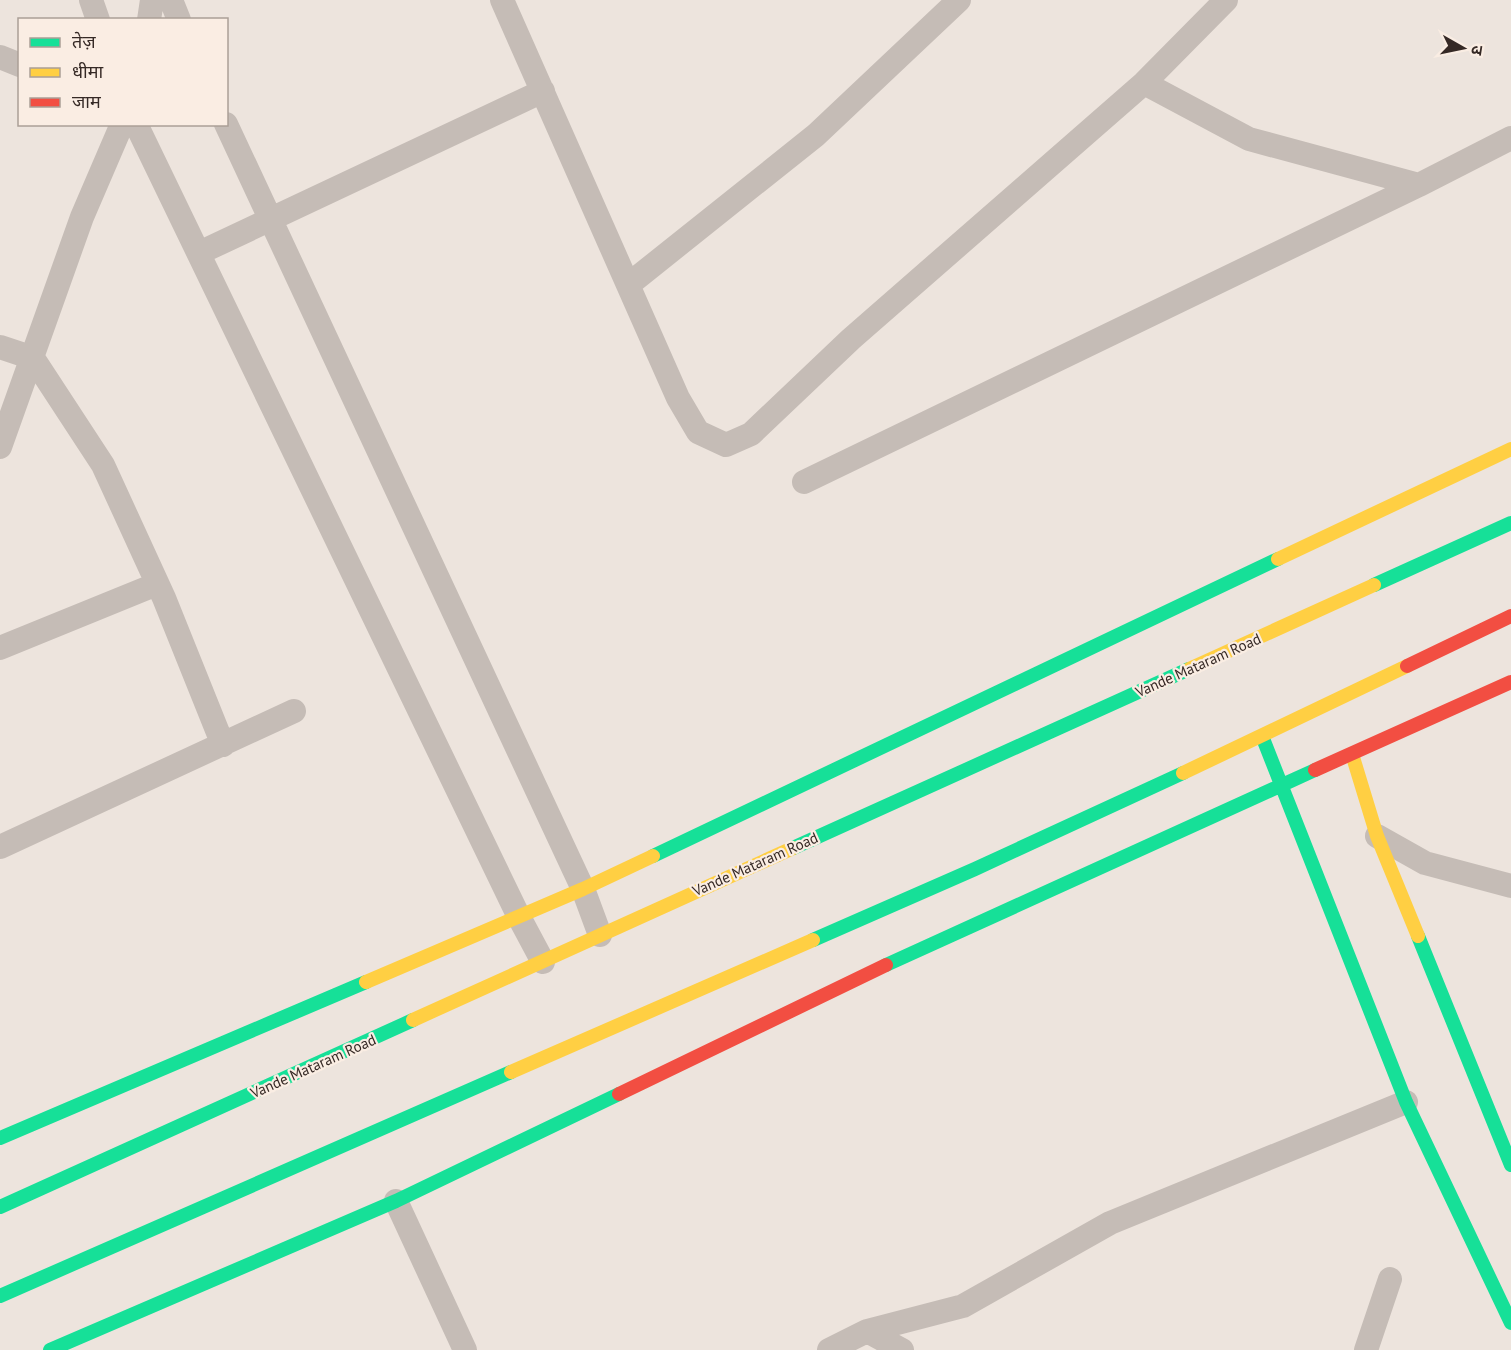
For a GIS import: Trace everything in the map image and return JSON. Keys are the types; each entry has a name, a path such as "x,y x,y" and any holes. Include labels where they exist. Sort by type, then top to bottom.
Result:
{"street":[{"path":"91,0 97,18"},
{"path":"148,18 152,0"},
{"path":"171,0 178,18"},
{"path":"502,0 678,398 698,432 726,445 751,434 868,323 1144,83 1217,2"},
{"path":"628,285 816,135 958,0"},
{"path":"0,57 18,64"},
{"path":"1144,83 1249,139 1419,185"},
{"path":"199,253 543,91"},
{"path":"0,447 82,217 121,126"},
{"path":"137,126 519,917 543,962"},
{"path":"227,126 583,889 600,935"},
{"path":"804,482 1419,185 1511,138"},
{"path":"0,347 33,358 103,465 157,584 223,745"},
{"path":"0,1138 583,889 1511,449"},
{"name":"Vande Mataram Road","path":"0,1207 1511,523"},
{"path":"0,648 157,584"},
{"path":"0,1296 953,879 1262,736 1511,616"},
{"path":"51,1350 396,1201 968,926 1511,682"},
{"path":"0,847 294,711"},
{"path":"1262,736 1406,1102 1511,1323"},
{"path":"1352,754 1377,836 1510,1160"},
{"path":"1377,836 1425,863 1511,886"},
{"path":"828,1350 867,1331 963,1306 1110,1223 1406,1102"},
{"path":"396,1201 465,1350"},
{"path":"1366,1350 1390,1279"},
{"path":"867,1331 902,1350"}],"traffic: fast":[{"path":"1374,585 1511,523"},
{"path":"653,856 1278,559"},
{"path":"793,848 1189,669"},
{"path":"1262,736 1406,1102 1511,1323"},
{"path":"886,965 1315,770"},
{"path":"813,940 975,869 1183,773"},
{"path":"1418,936 1511,1165"},
{"path":"0,1138 366,982"},
{"path":"0,1207 413,1020"},
{"path":"0,1296 511,1072"},
{"path":"50,1350 396,1201 619,1094"}],"traffic: slow":[{"path":"1278,559 1511,449"},
{"path":"1189,669 1374,585"},
{"path":"1183,773 1407,666"},
{"path":"1352,754 1377,836 1418,936"},
{"path":"413,1020 793,848"},
{"path":"366,982 583,889 653,856"},
{"path":"511,1072 813,940"}],"traffic: jam":[{"path":"1407,666 1511,616"},
{"path":"1315,770 1511,682"},
{"path":"619,1094 886,965"}]}
